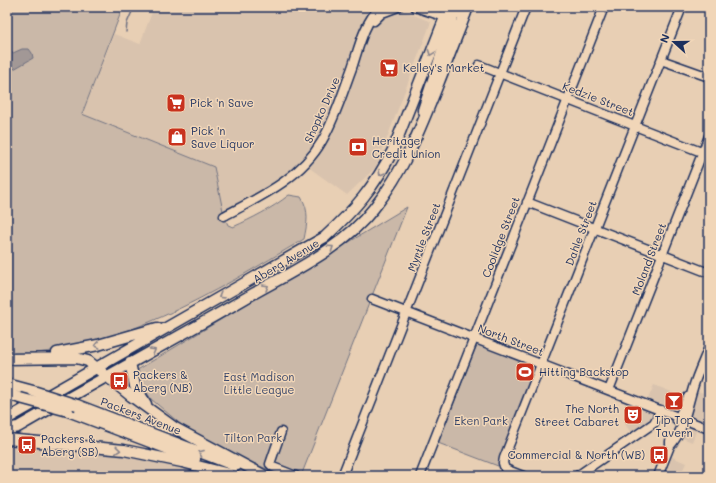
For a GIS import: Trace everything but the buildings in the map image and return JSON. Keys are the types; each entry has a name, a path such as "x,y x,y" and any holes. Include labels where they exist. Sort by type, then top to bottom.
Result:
{"main road":[{"name":"Aberg Avenue","path":"19,426 315,259 335,246 352,232 379,202 394,180 417,136 467,10"},
{"path":"417,136 426,95 450,31 448,11"},
{"name":"Aberg Avenue","path":"7,419 174,322 325,237 361,202 384,169 393,150 448,11"},
{"path":"11,359 61,353 98,345 174,322"},
{"path":"11,359 79,358 88,361 106,377 178,429 265,476"},
{"path":"130,363 132,377 137,389 153,412"},
{"path":"7,429 19,426 26,413 67,389 72,382"},
{"name":"Packers Avenue","path":"7,384 77,405 265,476"},
{"name":"Packers Avenue","path":"7,394 68,411 231,475"},
{"path":"19,426 28,436 38,442"},
{"path":"7,439 124,450 182,462 231,475"}],"street":[{"name":"Shopko Drive","path":"224,216 280,184 296,173 315,152 325,134 370,19 380,7"},
{"name":"Shopko Drive","path":"363,38 377,17 388,10 398,7"},
{"path":"415,7 448,11 467,10"},
{"name":"Myrtle Street","path":"342,476 526,7"},
{"name":"Coolidge Street","path":"420,476 604,7"},
{"name":"Dahle Street","path":"523,476 507,470 504,466 504,458 682,7"},
{"path":"661,60 709,77"},
{"name":"Kedzie Street","path":"479,64 706,153"},
{"name":"Moland Street","path":"609,390 662,255 706,153 709,136"},
{"path":"527,202 709,273"},
{"name":"North Street","path":"372,299 709,428"},
{"path":"658,476 670,446 674,442 693,387 709,348"},
{"path":"576,476 654,423 661,410"},
{"name":"Aberg Avenue","path":"7,434 19,426"},
{"path":"281,432 270,464 273,467 296,476"}],"shaded area":[{"path":"154,7 394,7 431,22 376,167 347,195 304,164 224,216 82,114 114,34 140,44"},
{"path":"22,49 29,49 33,58 7,73 7,53 13,53"},
{"path":"654,385 684,397 678,410 648,399"},
{"path":"698,391 709,395 709,423 690,415"},
{"path":"632,404 654,413 654,417 631,433 625,424"},
{"path":"18,427 12,439 98,448 233,476 7,476 7,434"},
{"path":"689,427 697,429 692,442 680,437 684,428"},
{"path":"672,457 686,463 680,476 665,476"}],"green space":[{"path":"7,7 123,7 82,114 214,167 224,216 228,225 233,227 262,213 289,195 301,197 307,212 307,223 304,239 235,280 199,299 125,332 87,344 47,352 7,355"},
{"name":"East Madison Little League","path":"407,207 301,476 284,476 245,460 184,427 151,399 134,372"},
{"name":"Eken Park","path":"477,344 536,367 498,466 438,443"}],"waterway":[{"path":"126,32 127,23 134,7"}],"place":[{"name":"Kelley's Market","path":"389,68"},
{"name":"Pick 'n Save","path":"176,103"},
{"name":"Pick 'n Save Liquor","path":"177,137"},
{"name":"Heritage Credit Union","path":"358,147"},
{"name":"Hitting Backstop","path":"525,372"},
{"name":"Packers & Aberg (NB)","path":"119,381"},
{"name":"Tip Top Tavern","path":"674,401"},
{"name":"The North Street Cabaret","path":"633,415"},
{"name":"Packers & Aberg (SB)","path":"27,445"},
{"name":"Commercial & North (WB)","path":"659,455"}],"park label":[{"name":"Tilton Park","path":"253,438"}]}
